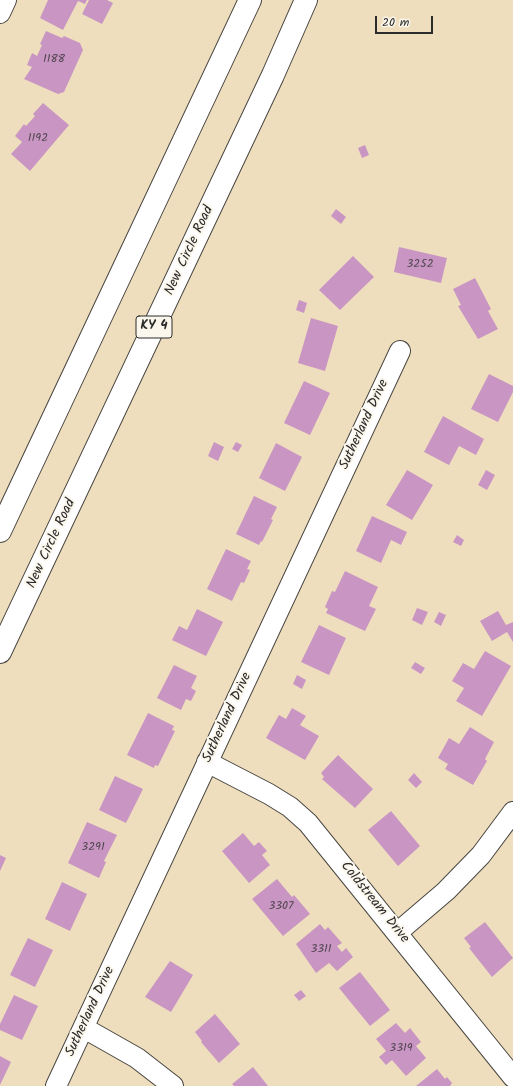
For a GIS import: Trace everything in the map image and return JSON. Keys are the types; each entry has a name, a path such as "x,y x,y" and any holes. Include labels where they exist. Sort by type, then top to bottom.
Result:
{"highway":[{"path":"0,531 250,0"},
{"name":"New Circle Road","path":"0,652 273,75 306,0"}],"street":[{"name":"Sutherland Drive","path":"56,1086 400,351"},
{"name":"Coldstream Drive","path":"207,762 269,794 290,807 308,823 398,932 513,1077"},
{"path":"398,932 446,891 476,860 513,812"},
{"path":"84,1028 137,1058 173,1086"}],"building":[{"path":"48,0 87,0 85,4 78,1 63,30 40,18"},
{"path":"89,0 107,0 113,3 102,24 82,14"},
{"path":"46,31 62,38 64,36 80,43 83,50 64,92 58,94 24,79 32,67 27,65 32,53 37,56 42,45 40,44"},
{"path":"43,103 69,125 30,171 11,154 22,142 15,136 24,124 26,126 35,116 33,114"},
{"path":"365,145 369,155 362,158 358,148"},
{"path":"336,209 346,217 341,224 331,216"},
{"path":"399,247 447,258 441,283 394,272"},
{"path":"353,256 374,277 340,310 319,290"},
{"path":"475,278 491,309 488,311 498,329 478,339 458,306 461,305 453,289"},
{"path":"299,300 307,303 304,313 296,310"},
{"path":"311,318 338,326 325,371 298,363"},
{"path":"489,374 513,386 513,392 498,422 471,409"},
{"path":"304,381 330,393 310,435 284,423"},
{"path":"443,416 484,439 476,455 459,446 449,465 424,452"},
{"path":"214,442 224,447 218,461 208,456"},
{"path":"236,442 242,445 238,452 232,449"},
{"path":"276,443 302,457 285,491 259,478"},
{"path":"407,470 433,485 412,520 386,505"},
{"path":"486,470 495,475 487,490 478,485"},
{"path":"254,496 277,507 271,519 273,520 259,545 236,534"},
{"path":"372,516 407,532 401,545 391,540 381,563 356,551"},
{"path":"457,535 464,540 461,546 453,542"},
{"path":"226,549 251,561 247,569 250,570 244,583 241,582 232,601 207,589"},
{"path":"345,571 378,587 369,606 376,609 365,631 326,613 328,609 325,607 332,591 335,592"},
{"path":"417,608 428,612 422,625 412,620"},
{"path":"197,609 223,622 206,656 172,640 179,626 187,630"},
{"path":"498,611 506,625 513,622 513,642 507,632 492,641 480,621"},
{"path":"439,612 446,615 441,626 434,622"},
{"path":"319,625 346,638 329,675 301,662"},
{"path":"485,651 511,666 482,716 456,701 464,688 452,681 463,663 474,669"},
{"path":"415,662 425,668 421,674 411,668"},
{"path":"174,665 197,676 191,688 196,691 191,701 186,699 181,710 157,698"},
{"path":"297,675 306,680 302,689 293,684"},
{"path":"292,708 306,716 300,725 319,736 305,760 266,738 279,715 286,719"},
{"path":"148,713 174,726 172,730 175,731 158,766 155,765 154,768 127,755"},
{"path":"470,727 494,742 485,759 487,761 473,785 445,769 448,764 438,758 449,738 459,744"},
{"path":"338,755 373,789 355,808 322,779 324,777 321,773"},
{"path":"414,773 422,782 416,788 408,780"},
{"path":"115,776 143,789 126,823 99,810"},
{"path":"391,811 420,846 398,866 368,830"},
{"path":"87,822 117,835 104,861 106,862 99,878 68,863"},
{"path":"243,833 254,846 259,842 267,851 262,855 270,865 249,883 222,851"},
{"path":"0,855 6,858 0,871"},
{"path":"277,879 292,897 294,895 310,914 283,936 252,899"},
{"path":"62,882 87,894 70,931 45,919"},
{"path":"485,922 513,958 492,977 469,948 471,947 464,938"},
{"path":"320,924 325,930 328,927 342,943 337,946 342,952 346,948 353,957 337,971 329,963 316,973 296,944"},
{"path":"28,938 53,950 35,987 10,975"},
{"path":"170,961 193,975 171,1012 145,997"},
{"path":"360,972 390,1010 370,1026 339,988"},
{"path":"301,990 306,996 299,1001 294,995"},
{"path":"14,995 38,1006 22,1040 0,1030 0,1024"},
{"path":"215,1014 240,1044 219,1063 201,1042 202,1041 195,1032"},
{"path":"396,1023 405,1033 410,1028 421,1042 416,1046 426,1058 406,1076 392,1060 386,1065 379,1057 386,1051 376,1039"},
{"path":"0,1056 11,1062 0,1085"},
{"path":"253,1067 268,1086 234,1086 232,1084"},
{"path":"437,1069 445,1079 447,1077 452,1083 450,1086 416,1086"}]}
